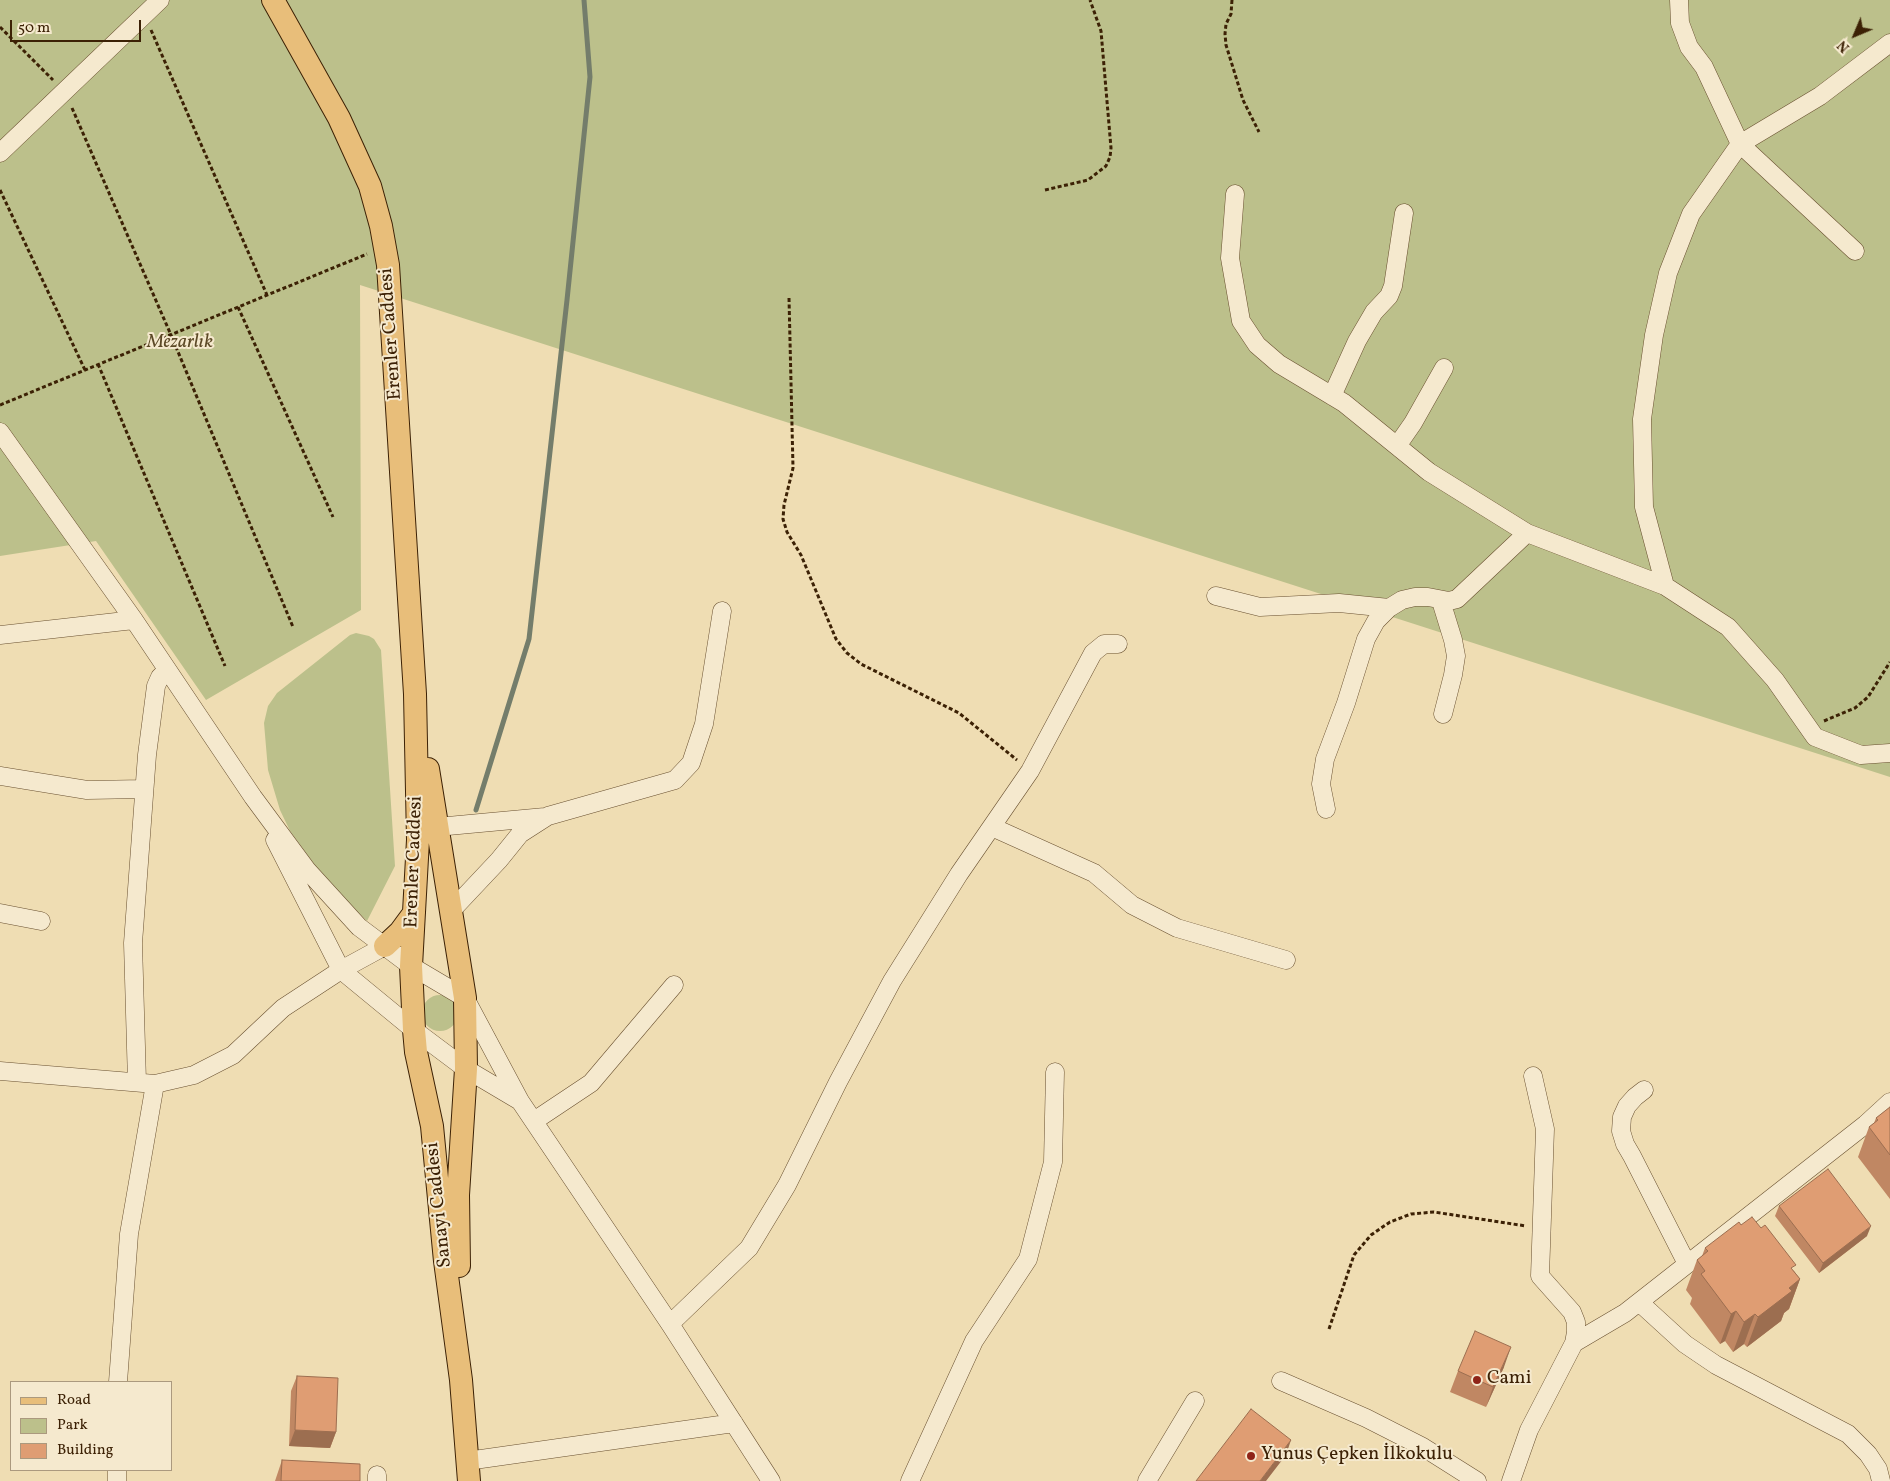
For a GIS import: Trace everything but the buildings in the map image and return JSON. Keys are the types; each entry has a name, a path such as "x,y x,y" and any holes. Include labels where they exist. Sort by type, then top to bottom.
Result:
{"main road":[{"name":"Erenler Caddesi","path":"273,0 339,118 366,178 381,226 388,265 415,694 418,840 411,966 414,1030"},
{"name":"Erenler Caddesi","path":"415,694 465,998 466,1069"},
{"path":"385,946 400,932 414,913"},
{"name":"Sanayi Caddesi","path":"414,1030 416,1052 432,1126 445,1261 461,1380 468,1471"},
{"name":"Sanayi Caddesi","path":"461,1380 458,1195 466,1069"}],"street":[{"path":"0,153 160,0"},
{"path":"1679,0 1680,23 1689,47 1704,67 1740,144 1856,251"},
{"path":"1665,586 1644,507 1642,419 1654,335 1668,273 1690,214 1740,144 1820,96 1890,43"},
{"path":"1235,194 1230,258 1241,321 1257,344 1279,364 1344,404 1429,472 1527,533 1665,586 1728,627 1775,680 1815,737 1862,755 1890,753"},
{"path":"1332,396 1357,341 1374,312 1388,296 1393,286 1404,213"},
{"path":"1397,446 1413,423 1444,368"},
{"path":"0,432 134,620 253,797 307,870 359,927 411,966 465,998 520,1101 670,1324 771,1481"},
{"path":"1326,809 1321,784 1325,759 1346,703 1366,639 1376,621 1389,608 1402,600 1415,597 1428,597 1441,601 1457,599 1527,533"},
{"path":"1216,596 1260,607 1339,604 1389,608"},
{"path":"1441,601 1456,656 1454,675 1442,714"},
{"path":"437,828 548,816 675,780 692,764 704,724 722,611"},
{"path":"0,635 134,620"},
{"path":"670,1324 749,1248 787,1185 838,1082 892,981 959,874 1030,771 1093,653 1104,644 1118,644"},
{"path":"136,1082 133,943 144,790 156,686 160,677 167,670"},
{"path":"0,776 87,790 144,790"},
{"path":"253,797 341,970 414,1030 466,1069 520,1101"},
{"path":"451,911 499,860 520,834 548,816"},
{"path":"992,827 1094,874 1132,905 1177,928 1286,960"},
{"path":"0,913 41,921"},
{"path":"0,1071 155,1084 194,1075 233,1055 283,1008 341,970 385,946"},
{"path":"534,1122 591,1083 674,985"},
{"path":"910,1481 974,1341 1028,1259 1053,1162 1056,1072"},
{"path":"1511,1481 1529,1430 1574,1343 1576,1332 1576,1322 1572,1312 1540,1276 1545,1129 1533,1076"},
{"path":"118,1381 129,1234 155,1084"},
{"path":"1644,1090 1627,1106 1622,1117 1621,1131 1624,1144 1632,1156 1687,1264"},
{"path":"1574,1343 1639,1302 1866,1124 1890,1102"},
{"path":"1639,1302 1685,1344 1716,1365 1848,1434 1868,1454 1878,1469 1881,1481"},
{"path":"1281,1381 1366,1418 1423,1447 1477,1481"},
{"path":"1147,1481 1195,1401"},
{"path":"468,1471 734,1423"}],"path":[{"path":"1045,190 1088,180 1106,166 1110,157 1111,148 1101,31 1090,0"},
{"path":"1232,0 1231,14 1224,34 1226,45 1243,100 1259,132"},
{"path":"144,15 267,295"},
{"path":"0,27 64,92 171,335 293,627"},
{"path":"0,190 85,370"},
{"path":"0,405 385,247"},
{"path":"789,298 793,468 784,505 783,519 786,532 801,556 836,639 847,653 860,664 959,713 1030,771"},
{"path":"238,307 333,517"},
{"path":"98,364 225,666"},
{"path":"1808,727 1855,708 1868,697 1890,662"},
{"path":"1329,1329 1354,1255 1371,1235 1390,1222 1412,1214 1434,1212 1542,1228"}],"green space":[{"name":"Mezarlık","path":"0,0 1890,0 1890,777 360,285 361,610 206,700 96,541 0,556"},
{"path":"356,633 374,639 381,650 395,866 367,921 322,875 290,831 280,810 268,770 264,723 268,706 277,693 350,635"},
{"path":"440,995 453,1000 458,1013 453,1026 440,1031 427,1026 422,1013 427,1000"}],"waterway":[{"path":"476,810 529,639 590,77 584,0"}],"place":[{"name":"Cami","path":"1477,1380"},
{"name":"Yunus Çepken İlkokulu","path":"1251,1456"}]}
